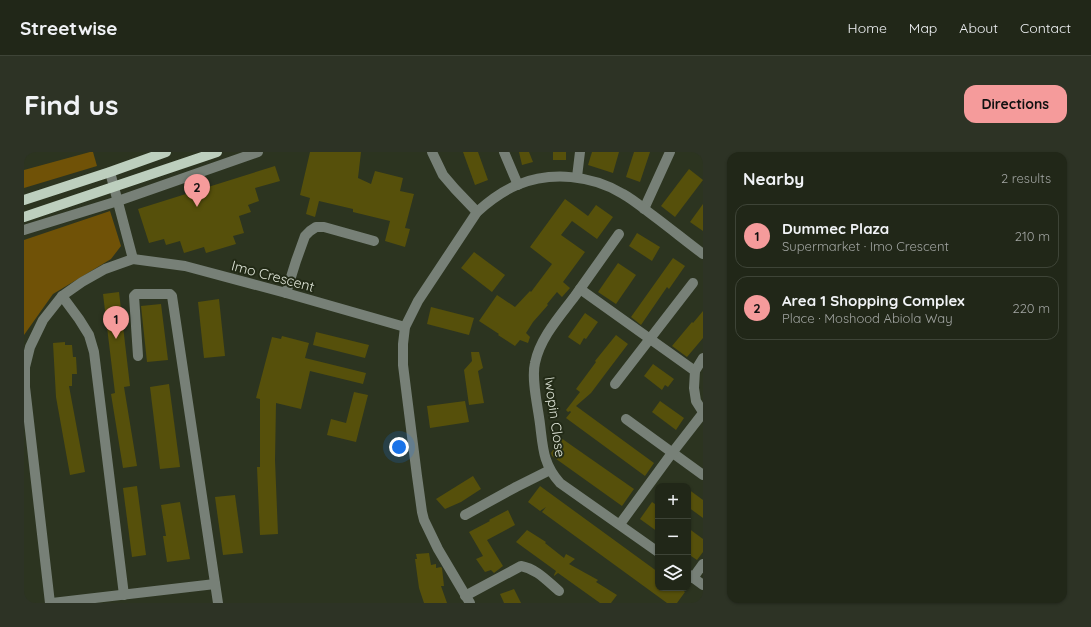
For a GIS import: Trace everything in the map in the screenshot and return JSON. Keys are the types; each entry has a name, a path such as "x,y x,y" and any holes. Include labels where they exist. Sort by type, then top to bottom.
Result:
{"main road":[{"path":"24,200 166,152"},
{"path":"24,217 217,152"}],"street":[{"path":"24,230 118,201 258,152"},
{"path":"432,152 443,175 477,212"},
{"path":"504,152 518,185"},
{"path":"577,177 580,152"},
{"path":"644,209 670,152"},
{"path":"110,172 133,259"},
{"path":"559,591 534,570 529,567 521,566 468,599 438,549 424,520 422,512 404,365 404,327 418,301 477,212 486,204 506,191 534,179 577,177 600,183 622,193 703,254"},
{"path":"286,293 305,236 316,227 324,227 374,241"},
{"name":"Iwopin Close","path":"619,234 550,330 539,349 534,364 534,380 544,452 550,470 560,483 655,550"},
{"name":"Imo Crescent","path":"51,603 25,387 25,367 30,347 43,320 62,296 82,282 105,269 133,259 185,266 404,327"},
{"path":"615,384 693,282"},
{"path":"580,289 695,371"},
{"path":"138,356 134,296 136,294 170,294 172,296 218,603"},
{"path":"62,296 89,335 94,352 124,595"},
{"path":"620,524 672,452 703,413 696,401 694,388 695,371 703,358"},
{"path":"626,419 703,475"},
{"path":"465,515 550,470"},
{"path":"691,575 703,564"},
{"path":"691,577 703,585"},
{"path":"51,603 216,584"}],"shaded area":[{"path":"93,152 97,166 24,188 24,170"},
{"path":"110,211 121,246 111,259 53,294 24,335 24,240"}],"building":[{"path":"310,152 361,152 358,178 371,184 375,171 403,178 400,191 414,194 405,228 410,229 405,247 385,241 390,221 353,212 353,209 319,201 315,217 306,214 310,198 300,195"},
{"path":"463,152 478,152 488,180 475,185"},
{"path":"519,152 529,152 533,162 522,165"},
{"path":"553,152 566,152 566,160 553,160"},
{"path":"592,152 619,152 613,173 588,165"},
{"path":"634,152 650,152 640,182 626,177"},
{"path":"275,166 280,181 255,188 259,201 248,205 251,212 239,216 244,233 233,236 236,244 206,253 204,247 184,253 180,241 166,245 164,239 149,243 138,209"},
{"path":"689,169 703,180 675,217 661,206"},
{"path":"565,199 588,216 596,205 613,217 597,239 572,221 561,235 585,252 563,282 570,288 562,297 557,292 533,322 526,333 530,337 528,343 520,340 515,346 479,321 497,295 515,307 530,291 531,292 552,264 530,247"},
{"path":"703,204 703,231 690,222"},
{"path":"637,233 660,247 652,261 629,246"},
{"path":"474,252 505,275 492,292 461,268"},
{"path":"673,258 685,266 669,289 667,287 641,325 631,317"},
{"path":"618,263 636,275 616,304 598,292"},
{"path":"119,292 130,386 124,387 137,466 123,468 111,394 115,393 103,294"},
{"path":"219,299 225,356 204,358 198,302"},
{"path":"161,304 168,360 147,362 141,306"},
{"path":"431,307 474,318 469,335 427,324"},
{"path":"703,311 703,338 687,357 672,346"},
{"path":"585,313 598,322 580,345 568,337"},
{"path":"316,332 369,345 365,358 313,345"},
{"path":"616,335 628,344 591,393 576,406 654,463 645,476 566,418 571,412 566,410 580,392 576,389 596,362 595,361"},
{"path":"282,336 309,343 305,358 366,373 363,384 310,371 301,409 276,403 275,460 278,534 260,535 257,467 260,467 260,399 256,398 272,337 281,339"},
{"path":"65,342 65,345 72,345 73,357 76,357 77,374 72,374 72,386 69,386 85,472 70,475 56,397 53,343"},
{"path":"471,352 479,352 483,368 478,371 484,403 469,405 464,370 472,361"},
{"path":"653,364 674,379 668,387 665,385 662,390 644,376"},
{"path":"169,384 180,467 160,469 150,387"},
{"path":"354,392 368,395 356,442 327,435 331,419 346,423"},
{"path":"465,401 469,422 430,428 427,406"},
{"path":"660,401 684,418 676,430 652,412"},
{"path":"561,438 634,489 622,506 552,456 551,453"},
{"path":"473,476 481,489 461,502 445,509 436,499"},
{"path":"137,486 146,555 132,557 123,488"},
{"path":"540,486 655,570 655,591 685,592 677,603 667,603 542,512 546,507 540,511 528,502"},
{"path":"691,491 703,500 703,518 691,509"},
{"path":"235,495 243,553 223,555 215,497"},
{"path":"180,502 190,559 167,562 163,536 166,536 161,505"},
{"path":"652,502 655,504 655,530 640,519"},
{"path":"508,510 515,525 487,540 503,566 494,573 491,570 485,572 476,559 483,556 469,532"},
{"path":"527,530 546,542 545,543 564,558 566,554 575,559 569,564 598,580 596,582 617,595 611,603 600,603 558,573 554,576 556,571 516,542"},
{"path":"691,530 703,539 703,552 697,560 691,556"},
{"path":"429,553 431,565 436,564 436,568 442,568 444,586 441,586 447,603 424,603 419,588 415,559 417,559 416,554"},
{"path":"514,589 521,603 504,603 500,594"}],"place":[{"name":"Area 1 Shopping Complex","path":"197,207"},
{"name":"Dummec Plaza","path":"116,339"}]}
